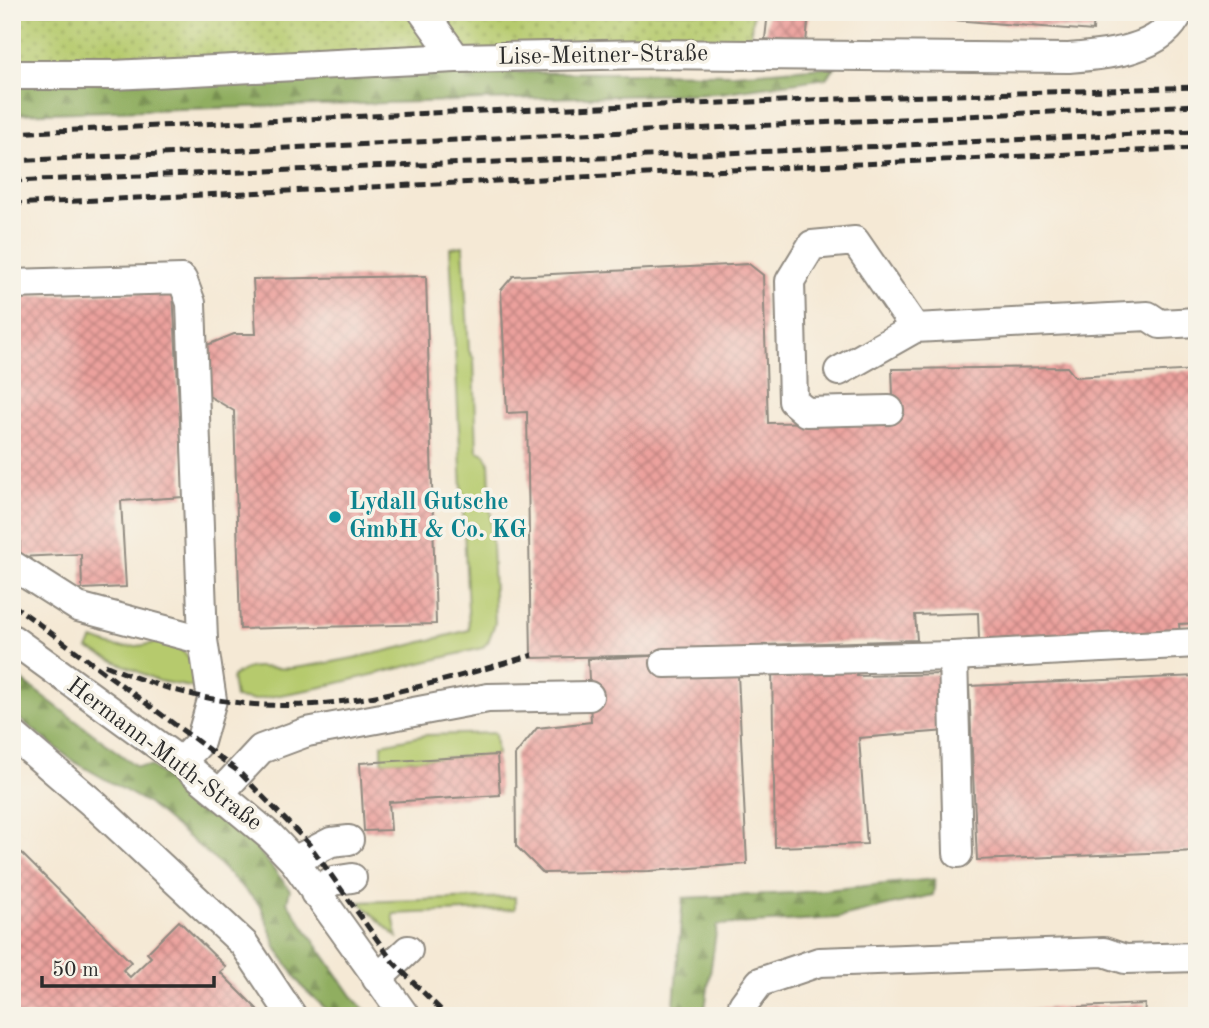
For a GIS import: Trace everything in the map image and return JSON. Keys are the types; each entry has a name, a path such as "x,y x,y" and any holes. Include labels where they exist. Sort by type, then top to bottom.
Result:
{"street":[{"path":"423,12 456,58"},
{"name":"Lise-Meitner-Straße","path":"12,75 113,75 456,58 664,54 1069,58 1135,48 1174,24 1179,12"},
{"path":"889,410 806,412 793,401 790,281 812,245 855,241 915,328"},
{"path":"12,284 182,279 191,303 203,640 212,700 200,742 181,762"},
{"path":"839,371 915,328 1148,316 1160,324 1197,322"},
{"path":"12,565 78,607 203,640"},
{"name":"Hermann-Muth-Straße","path":"12,639 181,762 220,793 294,861 405,1016"},
{"path":"665,663 953,656 1197,643"},
{"path":"953,656 958,853"},
{"path":"220,793 261,749 307,732 488,698 589,695"},
{"path":"12,734 96,806 244,944 292,1016"},
{"path":"294,861 331,842 349,840"},
{"path":"315,893 332,881 352,878"},
{"path":"376,979 408,950"},
{"path":"744,1016 743,1005 760,982 819,962 1104,952 1125,959 1197,957"}],"green space":[{"path":"12,12 753,12 750,40 719,46 12,67"},
{"path":"836,66 826,78 720,93 12,114 12,85 475,72 734,74"},
{"path":"463,246 469,351 474,359 477,451 485,454 489,462 495,623 488,642 482,648 318,688 253,700 235,698 232,678 246,669 284,669 337,661 469,630 450,248"},
{"path":"93,639 120,647 171,643 198,669 196,688 159,681 88,649"},
{"path":"12,673 136,766 151,766 255,846 290,890 287,902 355,1000 371,1016 334,1016 303,988 277,949 261,906 212,857 147,803 73,761 12,713"},
{"path":"495,733 497,755 382,762 382,744 426,735"},
{"path":"935,879 933,895 837,918 717,925 704,1016 673,1016 683,898 794,893"},
{"path":"515,897 515,909 393,914 397,937 359,902"}],"building":[{"path":"768,12 809,12 806,43 765,39"},
{"path":"904,12 1094,12 1093,31 904,16"},
{"path":"749,264 763,275 768,423 894,421 892,369 1067,367 1075,377 1197,370 1197,623 1179,624 1180,634 979,640 978,613 915,615 917,640 763,645 762,650 737,653 747,864 649,871 543,873 516,846 515,755 537,728 591,722 588,659 671,655 531,658 527,412 507,413 501,290 513,276"},
{"name":"Lydall Gutsche GmbH & Co. KG","path":"426,276 436,624 240,629 234,411 204,393 200,348 234,334 256,334 253,279"},
{"path":"173,291 184,497 121,501 126,587 82,589 81,554 20,557 20,535 12,535 12,297"},
{"path":"858,665 857,676 944,674 946,731 859,738 867,844 775,847 772,668"},
{"path":"1197,676 1197,851 977,860 969,686"},
{"path":"497,755 500,795 389,802 391,830 364,831 360,763"},
{"path":"12,844 131,962 123,970 130,977 151,957 147,953 179,921 226,967 220,972 264,1016 12,1016"},
{"path":"1145,1004 1144,1016 912,1016 912,1014"}],"railway":[{"path":"12,133 453,112 1197,87"},
{"path":"12,161 1197,105"},
{"path":"12,181 801,150 1197,131"},
{"path":"12,204 1197,148"},
{"path":"12,604 239,772 309,844 393,962 447,1016"},
{"path":"105,665 164,687 218,700 270,705 320,704 421,686 533,655"}],"place":[{"name":"Lydall Gutsche GmbH & Co. KG","path":"335,517"}]}
